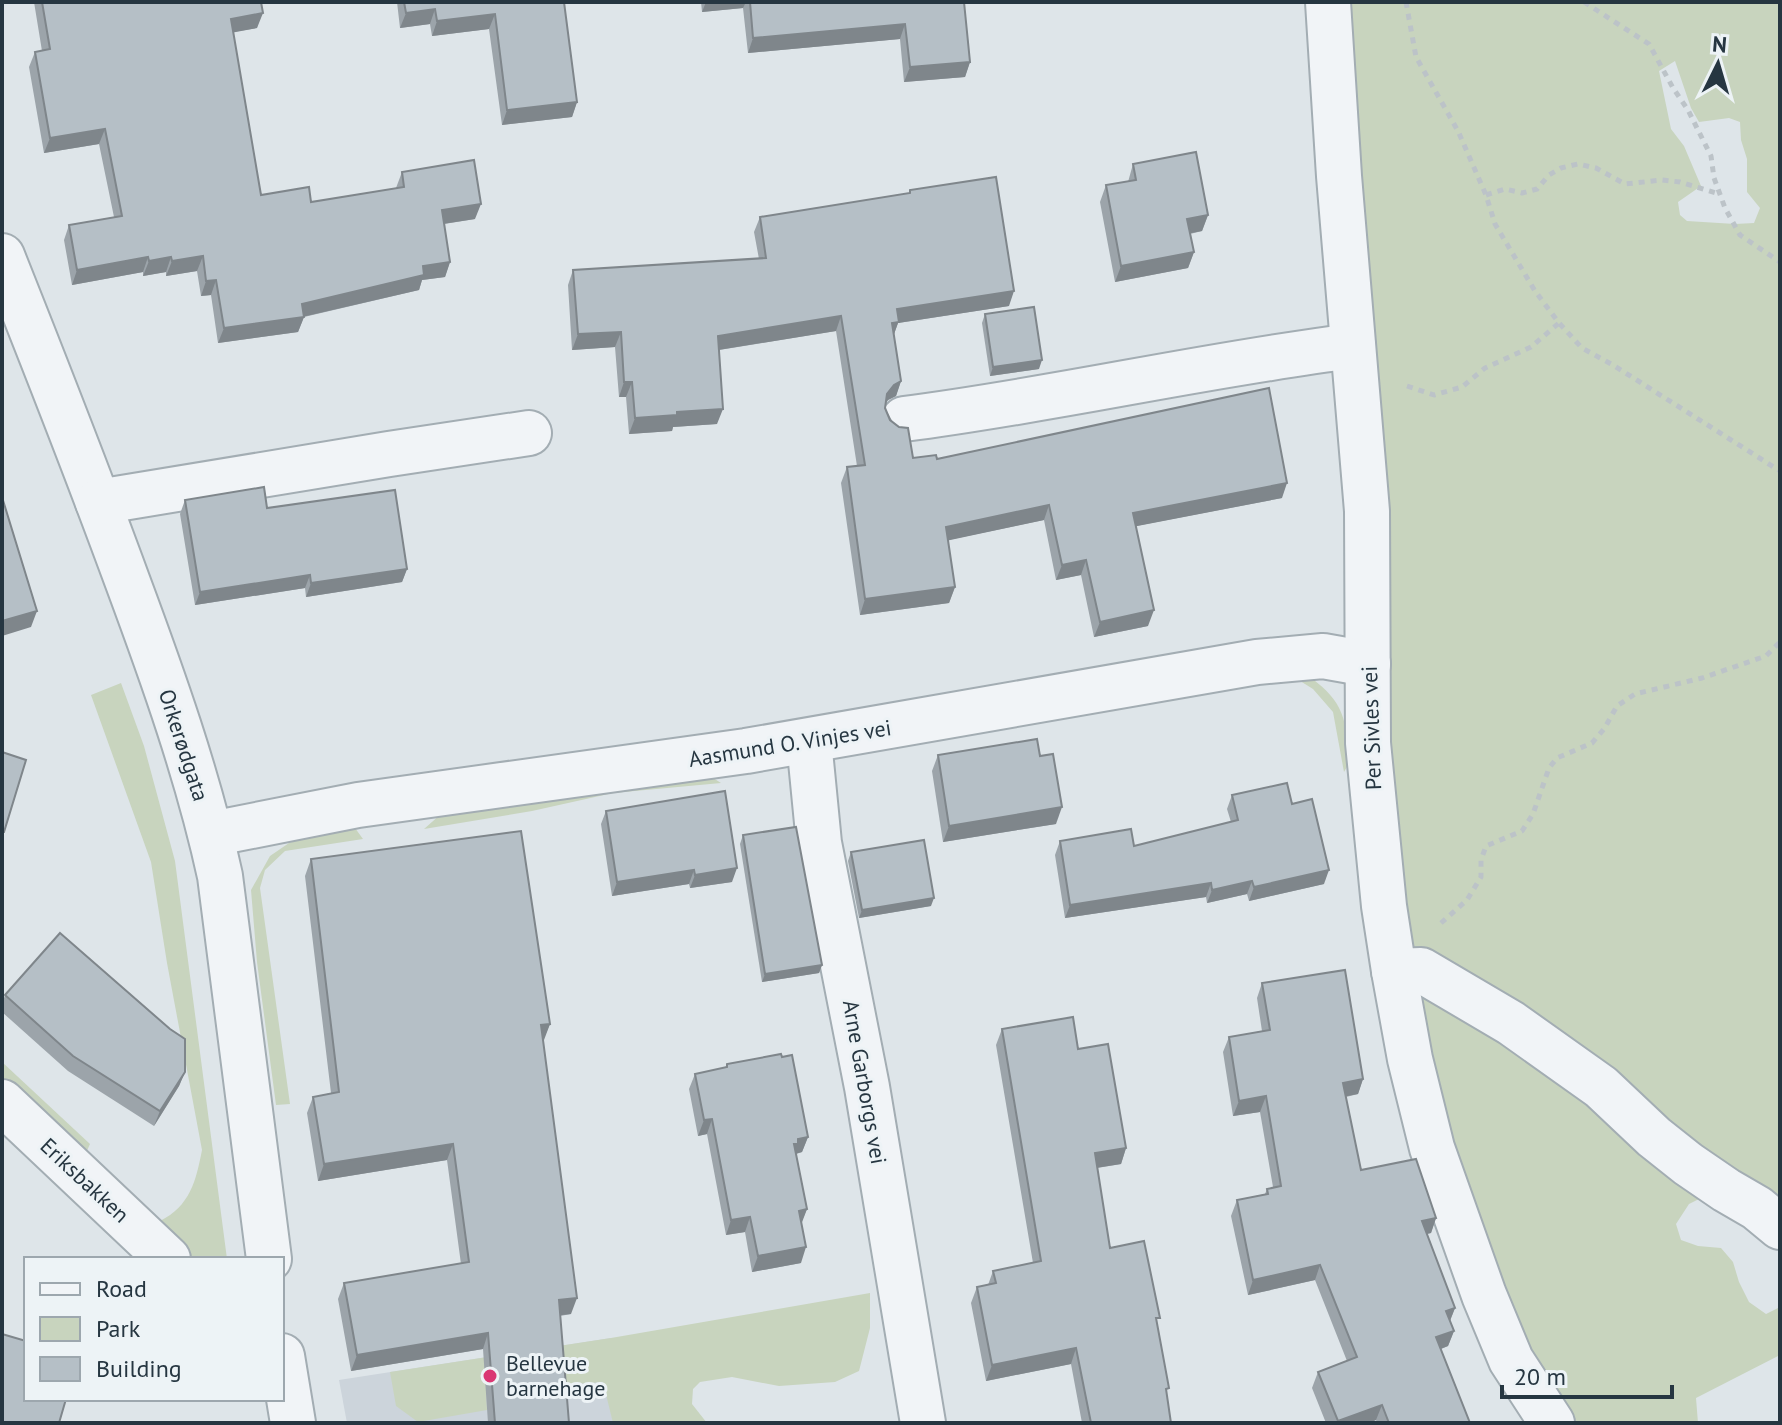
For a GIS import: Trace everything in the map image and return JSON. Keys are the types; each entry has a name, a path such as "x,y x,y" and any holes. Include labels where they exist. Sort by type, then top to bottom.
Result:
{"street":[{"name":"Per Sivles vei","path":"1328,2 1367,511 1368,743 1384,906 1394,971 1410,1059 1432,1148 1478,1280 1511,1360 1552,1423"},
{"name":"Orkerødgata","path":"2,256 157,662 211,834 220,876 269,1257"},
{"path":"904,419 977,410 1294,354 1354,363"},
{"path":"98,502 529,433"},
{"name":"Aasmund O. Vinjes vei","path":"211,834 358,805 809,741 1257,662 1323,656 1368,664"},
{"name":"Arne Garborgs vei","path":"809,741 819,843 867,1087 923,1423"},
{"path":"1394,971 1421,970 1511,1023 1601,1087 1688,1164 1757,1208 1780,1227"},
{"name":"Eriksbakken","path":"2,1102 166,1257"},
{"path":"284,1368 293,1423"}],"path":[{"path":"1406,2 1416,57 1458,131 1495,224 1535,291 1559,323 1582,348 1780,471"},
{"path":"1584,2 1649,44 1711,156 1720,195 1740,235 1780,262"},
{"path":"1486,195 1505,189 1522,193 1537,189 1549,175 1578,164 1596,168 1625,184 1662,180 1680,182 1720,195"},
{"path":"1354,363 1394,382 1434,395 1462,387 1485,368 1531,347 1559,323"},
{"path":"1394,971 1427,935 1467,900 1481,877 1481,860 1486,846 1522,831 1533,814 1549,768 1557,758 1592,743 1617,706 1635,694 1702,678 1766,656 1780,642"}],"shaded area":[{"name":"Bellevue barnehage","path":"611,1338 623,1423 347,1423 339,1380"}],"green space":[{"path":"1343,2 1780,2 1780,1215 1428,963 1409,946 1401,929","holes":["1675,61 1699,122 1729,118 1740,122 1747,159 1747,192 1760,208 1754,223 1687,221 1680,215 1678,202 1701,186 1684,146 1671,129 1659,71"]},
{"path":"1310,677 1331,695 1341,713 1351,760 1344,772 1333,712 1313,689 1297,679"},
{"path":"121,683 144,746 175,861 227,1257 187,1257 160,1221 178,1208 190,1192 202,1150 151,862 91,695"},
{"path":"710,776 721,783 613,793 532,811 424,829 441,814"},
{"path":"355,828 363,839 285,851 265,870 260,888 290,1104 276,1105 251,890 270,856 289,843 324,831"},
{"path":"1412,988 1507,1030 1707,1195 1689,1204 1676,1224 1681,1240 1698,1246 1721,1248 1733,1262 1749,1302 1766,1314 1780,1307 1780,1355 1696,1398 1698,1423 1574,1423 1530,1351 1454,1167"},
{"path":"2,1062 90,1144 85,1155 2,1081"},
{"path":"870,1293 870,1328 859,1371 835,1382 779,1386 732,1377 700,1382 693,1389 692,1404 707,1423 613,1423 603,1382 486,1391 487,1410 418,1422 396,1406 390,1372"}],"building":[{"path":"42,2 261,2 263,13 231,19 261,195 309,187 311,202 404,187 402,172 474,160 481,204 442,210 450,262 423,266 424,275 302,304 304,317 224,328 216,280 206,281 203,256 172,261 171,257 149,261 148,257 77,270 69,225 122,216 105,129 50,138 35,52 50,49"},
{"path":"404,2 564,2 577,102 507,110 495,14 437,21 435,9 406,13"},
{"path":"750,2 964,2 970,62 910,67 905,24 753,38"},
{"path":"1196,152 1208,215 1187,219 1194,252 1121,266 1106,185 1136,180 1133,164"},
{"path":"996,177 1014,291 897,309 899,322 892,323 901,381 887,394 885,408 890,420 899,427 908,428 913,458 936,455 937,459 1269,388 1287,483 1133,513 1154,610 1100,622 1086,560 1062,565 1049,505 946,527 955,587 865,599 847,467 865,465 841,316 718,336 723,409 635,418 632,382 624,382 621,332 578,334 573,270 766,258 760,217"},
{"path":"1034,307 1042,360 993,367 985,314"},
{"path":"264,487 267,508 395,490 407,569 311,583 310,575 200,592 185,500"},
{"path":"2,497 37,611 2,621"},
{"path":"1037,739 1040,756 1053,754 1062,807 949,826 938,755"},
{"path":"2,752 26,760 4,832 2,832"},
{"path":"1287,783 1292,804 1312,799 1329,870 1254,887 1252,881 1212,890 1211,883 1070,905 1060,841 1131,829 1134,846 1238,820 1232,795"},
{"path":"725,791 737,868 695,875 694,870 617,882 606,811"},
{"path":"796,827 822,965 765,974 743,835"},
{"path":"521,831 550,1024 541,1025 577,1298 559,1300 569,1423 495,1423 488,1333 357,1355 344,1283 469,1262 453,1144 324,1164 313,1097 339,1092 311,859"},
{"path":"924,840 934,898 862,910 851,852"},
{"path":"60,933 185,1039 185,1072 160,1111 73,1056 5,995"},
{"path":"1345,970 1363,1079 1343,1083 1361,1170 1416,1159 1436,1218 1422,1221 1455,1308 1446,1311 1454,1331 1436,1337 1470,1423 1389,1423 1382,1405 1338,1421 1318,1372 1357,1357 1320,1265 1253,1280 1237,1200 1268,1194 1267,1189 1281,1186 1266,1096 1239,1101 1229,1037 1270,1030 1262,983"},
{"path":"1073,1017 1078,1049 1108,1044 1126,1148 1095,1153 1110,1248 1144,1241 1160,1318 1156,1318 1169,1388 1166,1389 1171,1423 1091,1423 1076,1348 992,1365 977,1287 996,1283 993,1271 1041,1261 1002,1029"},
{"path":"781,1054 782,1057 792,1055 808,1137 798,1139 798,1144 794,1144 807,1209 799,1211 806,1247 758,1256 750,1217 731,1220 712,1119 704,1120 695,1074 727,1067 727,1064"},
{"path":"2,1334 24,1340 24,1401 65,1401 59,1423 2,1423"}],"place":[{"name":"Bellevue barnehage","path":"490,1376"}]}
